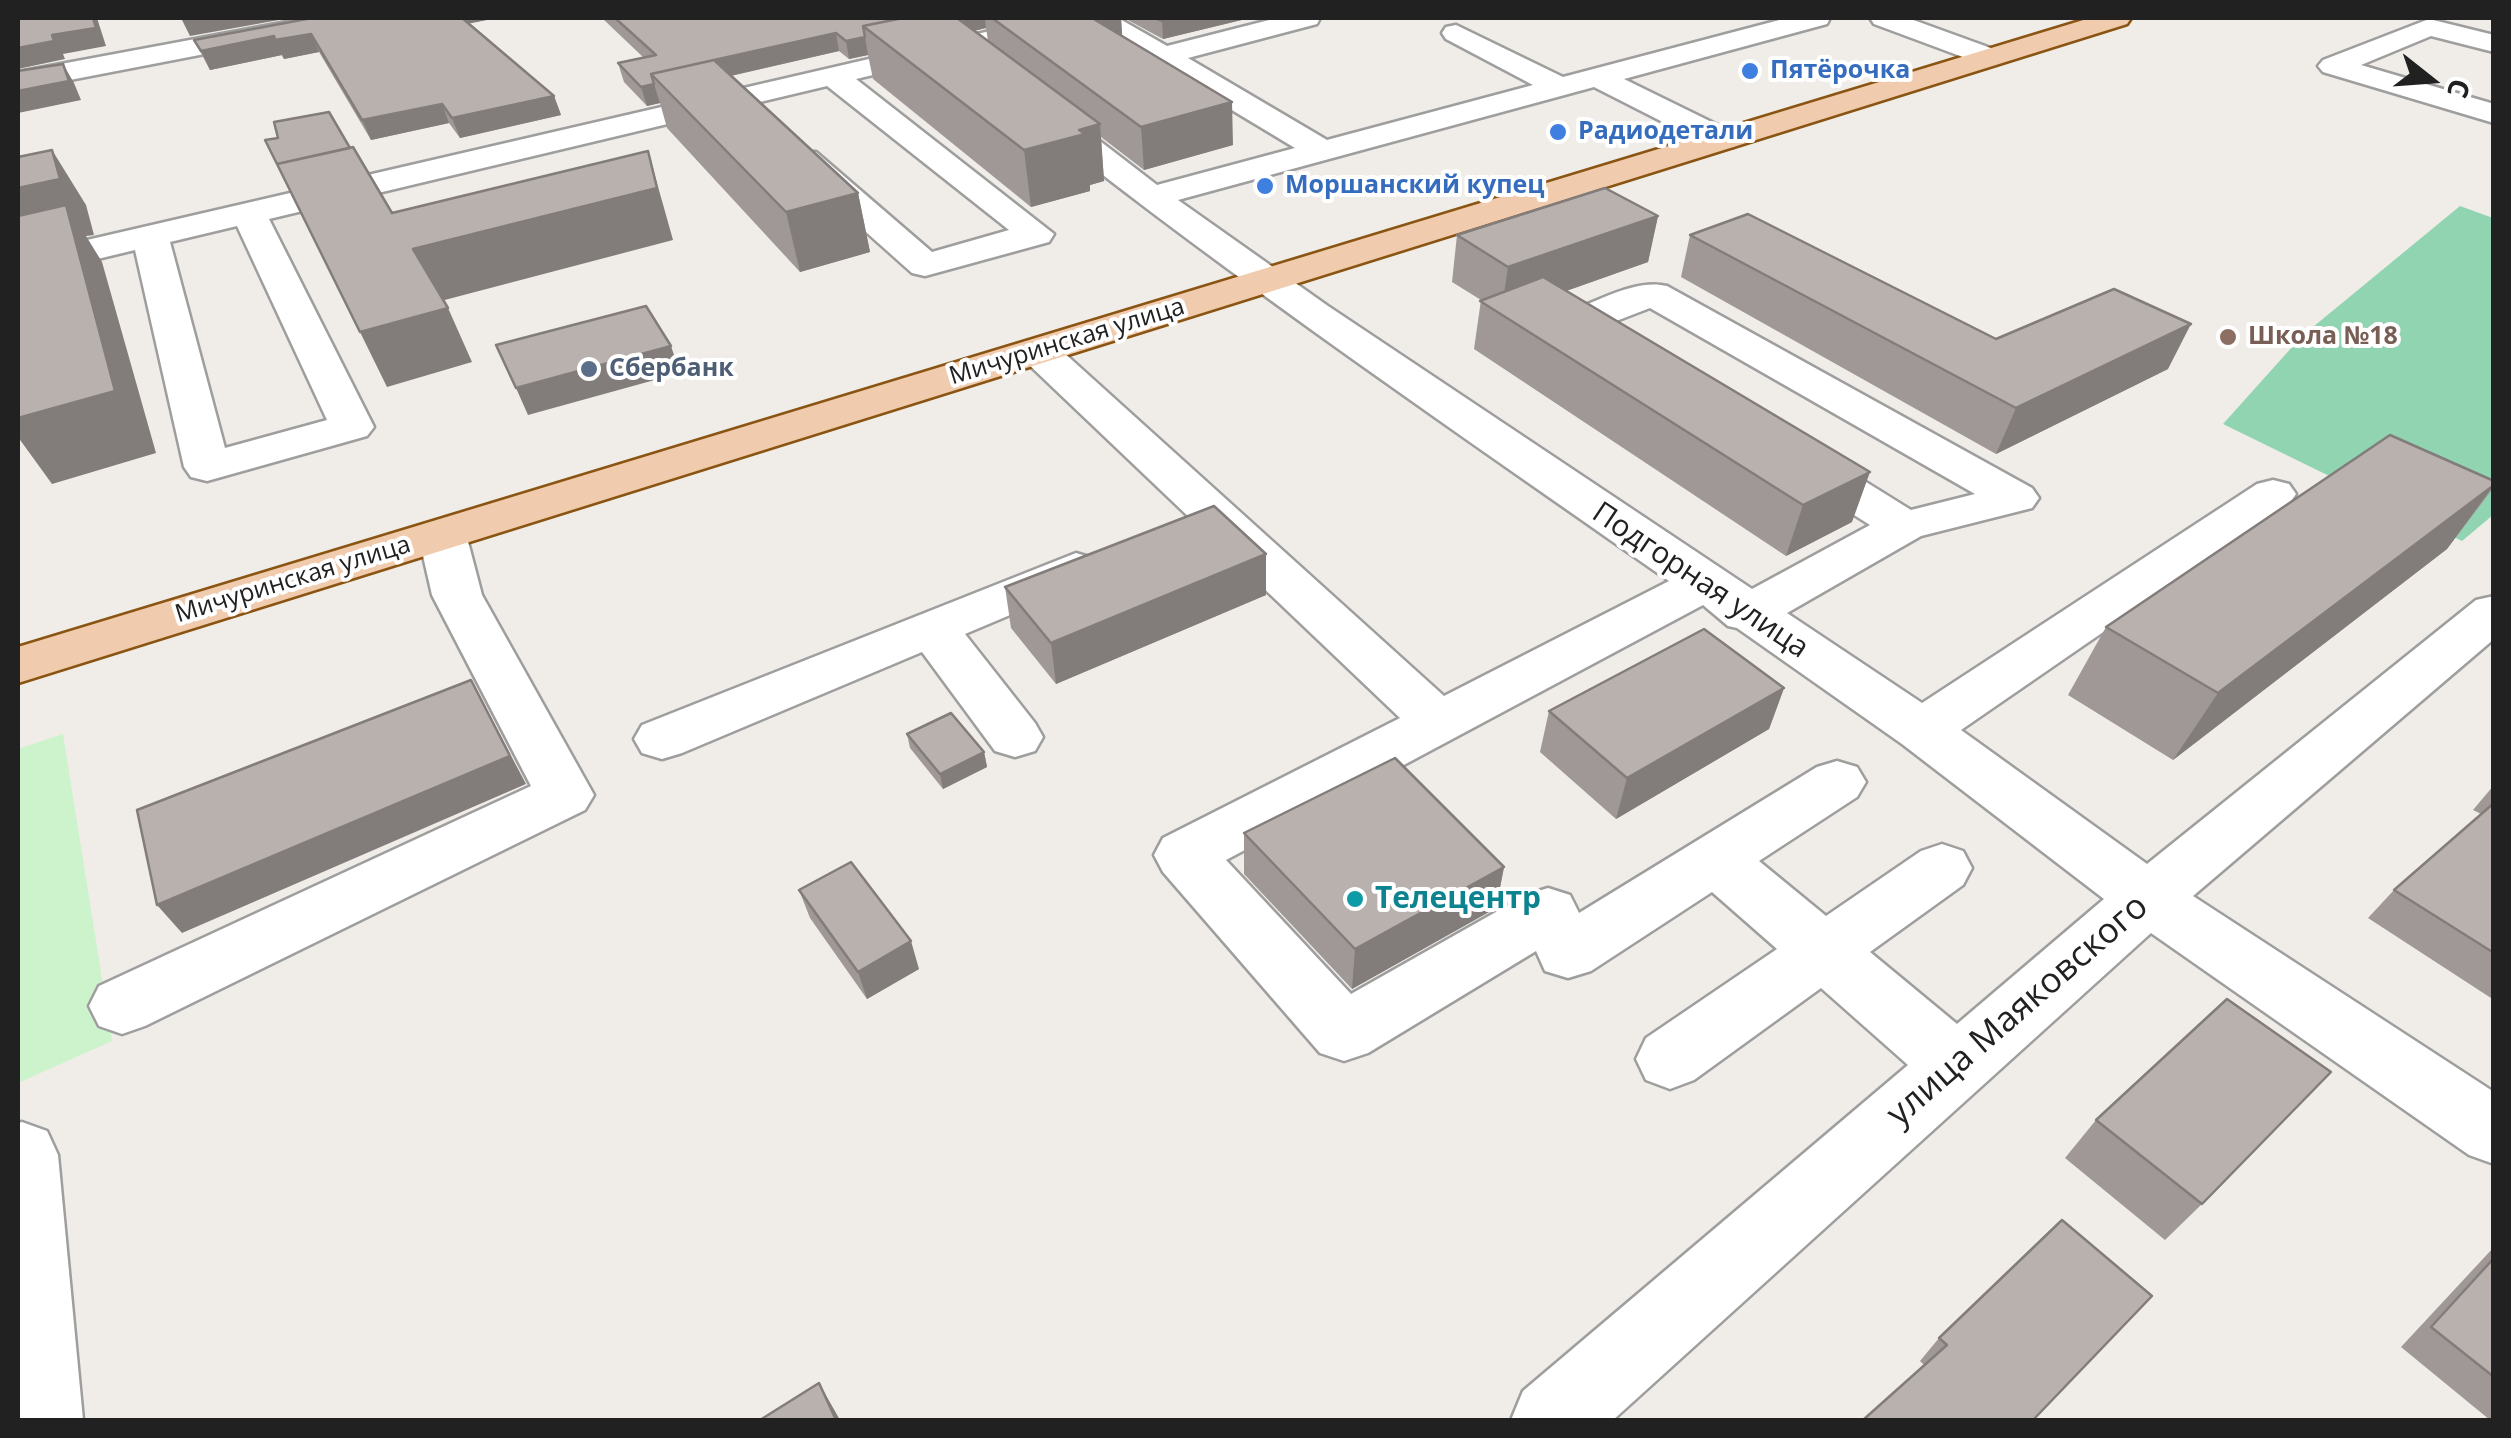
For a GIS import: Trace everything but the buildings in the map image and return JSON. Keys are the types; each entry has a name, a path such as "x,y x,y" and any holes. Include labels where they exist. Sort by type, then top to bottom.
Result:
{"main road":[{"name":"Мичуринская улица","path":"18,665 2116,18"}],"street":[{"path":"18,81 350,18"},
{"name":"Подгорная улица","path":"915,18 960,47 1150,198 1725,599 1922,730 2148,898 2494,1132"},
{"path":"18,267 1080,18"},
{"path":"1098,18 1163,56 1319,167"},
{"path":"1163,56 1307,18"},
{"path":"1150,198 1283,162 1319,167 1560,87 1817,18"},
{"path":"1884,18 1988,57"},
{"path":"2494,44 2429,26 2334,66 2494,114"},
{"path":"1456,33 1560,87"},
{"path":"733,97 925,265 1036,234 830,74"},
{"path":"1597,77 1724,140"},
{"path":"1630,93 1680,80"},
{"path":"150,236 207,467 352,427 248,212"},
{"path":"1661,373 1580,322 1654,294 2016,498 1904,526 1438,722 1184,855 1344,1032 1715,859 1837,782"},
{"path":"1038,350 1438,722"},
{"path":"1758,434 1904,526"},
{"path":"1922,730 2273,494"},
{"path":"662,740 1213,513"},
{"path":"122,1006 565,794 458,595 442,534"},
{"name":"улица Маяковского","path":"1552,1420 2148,898 2494,612"},
{"path":"932,628 1014,737"},
{"path":"1715,859 1956,1064"},
{"path":"1670,1059 1942,868"},
{"path":"18,1157 22,1155 42,1420"}],"green space":[{"path":"2460,206 2493,218 2493,515 2462,541 2223,424 2302,336"},
{"path":"63,734 112,1041 18,1083 18,749"}],"place":[{"name":"Пятёрочка","path":"1750,71"},
{"name":"Радиодетали","path":"1558,132"},
{"name":"Моршанский купец","path":"1265,186"},
{"name":"Школа №18","path":"2228,337"},
{"name":"Сбербанк","path":"589,369"},
{"name":"Телецентр","path":"1355,899"}]}
